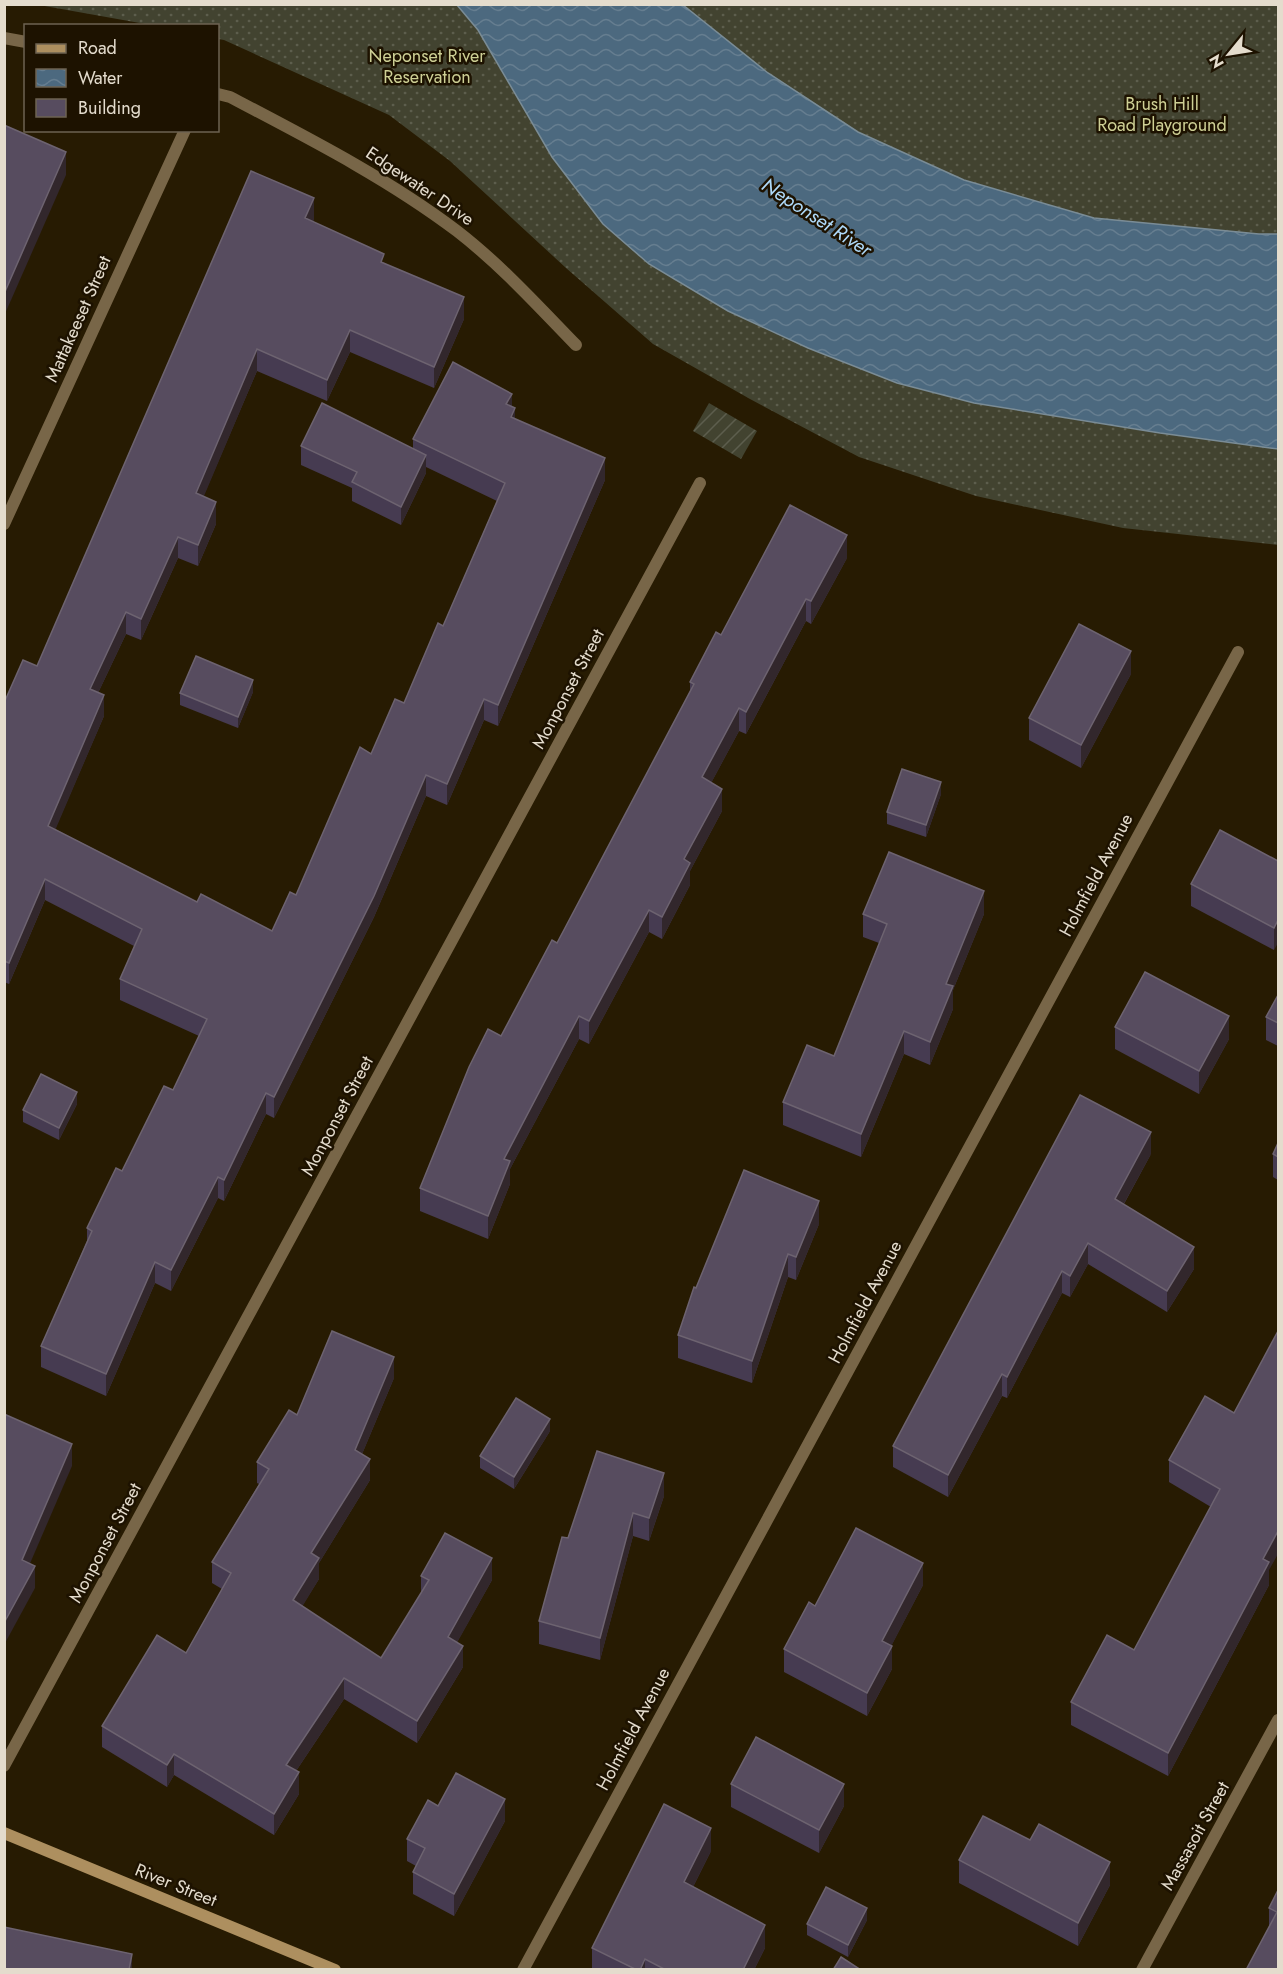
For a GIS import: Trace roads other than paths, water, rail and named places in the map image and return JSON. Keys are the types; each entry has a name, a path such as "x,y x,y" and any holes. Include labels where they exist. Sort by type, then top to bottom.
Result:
{"main road":[{"name":"River Street","path":"4,1833 335,1970"}],"street":[{"path":"4,38 24,42"},
{"name":"Edgewater Drive","path":"219,94 230,97 374,174 457,231 493,261 576,345"},
{"name":"Mattakeeset Street","path":"4,524 184,132"},
{"name":"Monponset Street","path":"4,1766 700,483"},
{"name":"Holmfield Avenue","path":"523,1970 1238,652"},
{"name":"Massasoit Street","path":"1142,1970 1278,1720"}],"water":[{"name":"Neponset River","path":"457,5 683,5 768,73 858,132 964,180 1094,218 1278,234 1278,449 1160,433 974,403 897,383 808,348 728,311 649,264 603,224 552,157 478,30"}],"park label":[{"name":"Neponset River Reservation","path":"427,66"},
{"name":"Brush Hill Road Playground","path":"1162,114"}]}
